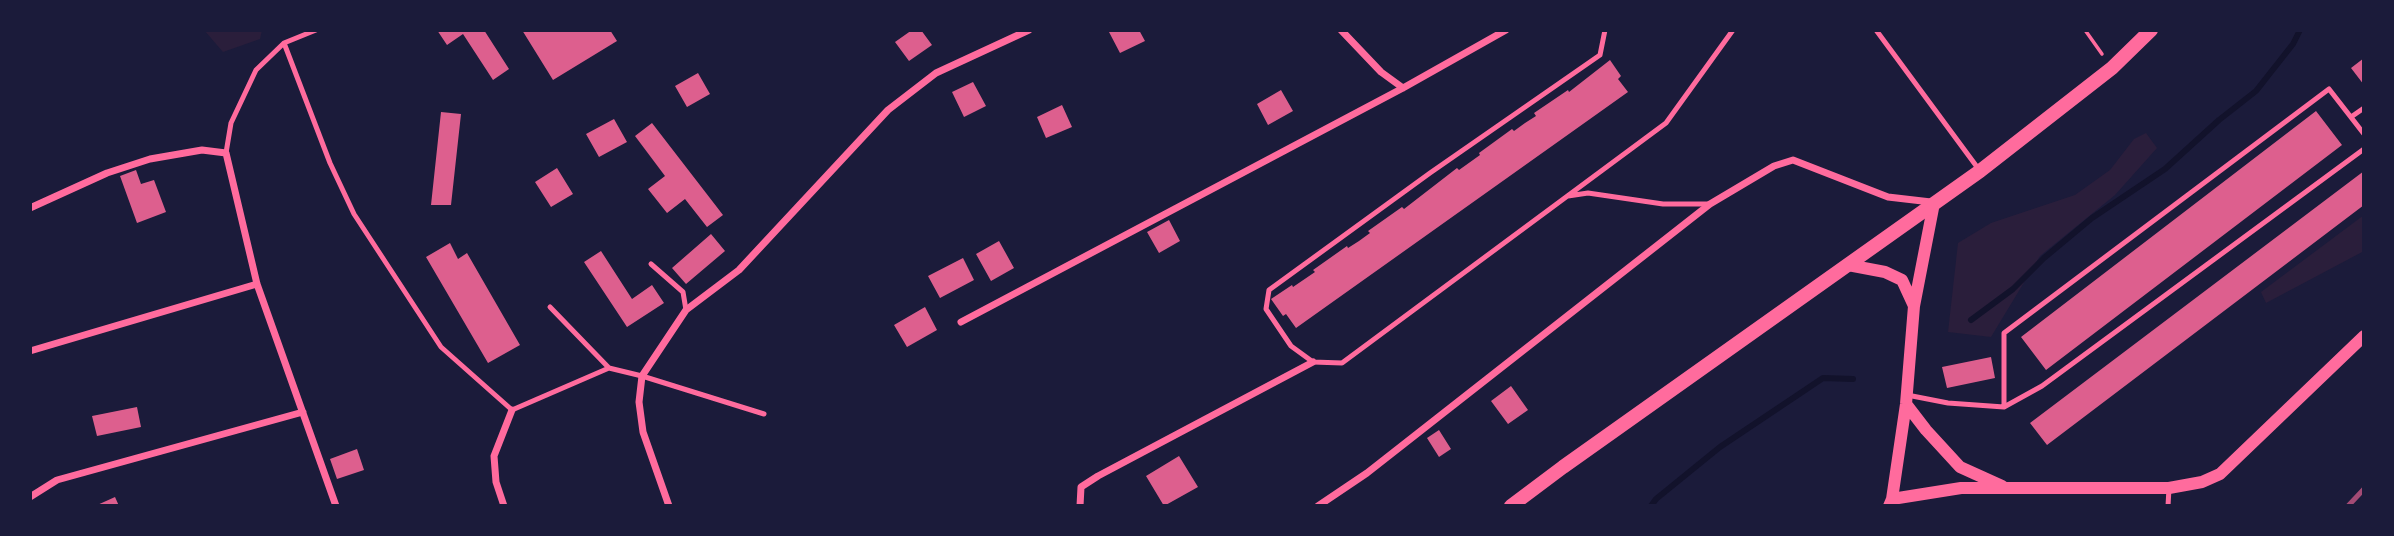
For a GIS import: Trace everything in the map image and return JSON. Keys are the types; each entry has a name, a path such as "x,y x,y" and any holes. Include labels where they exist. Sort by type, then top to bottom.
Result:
{"main road":[{"path":"1511,506 1980,171 2112,68 2151,30"}],"street":[{"path":"670,506 643,432 639,402 642,376 686,310 739,270 888,110 936,73 1028,30"},
{"path":"1341,30 1381,72 1403,88"},
{"path":"961,321 1403,88 1506,30"},
{"path":"30,208 107,173 150,159 202,150 226,153 257,284 336,506"},
{"path":"1318,506 1367,473 1710,204 1774,166 1793,160 1888,197 1934,203 1914,306 1906,399 1890,503 1926,492 1961,488 2169,488 2202,482 2220,474 2364,336"},
{"path":"1848,265 1885,272 1902,280 1914,306"},
{"path":"30,351 257,284"},
{"path":"1080,506 1081,487 1098,476 1313,362"},
{"path":"1906,399 1926,430 1960,467 2005,487"},
{"path":"505,506 496,482 494,456 512,410"},
{"path":"30,497 57,480 303,412"}],"lane":[{"path":"226,153 230,123 257,70 285,43 316,30"},
{"path":"1605,30 1600,55 1430,173 1269,290 1265,309 1291,346 1313,362 1342,363 1667,123 1734,30"},
{"path":"1876,30 1980,171"},
{"path":"285,43 330,163 354,214 441,347 512,410 609,368"},
{"path":"2004,407 2004,333 2329,89 2364,134"},
{"path":"2351,117 2364,108"},
{"path":"1906,399 2004,407 2042,386 2364,149"},
{"path":"1565,196 1588,193 1663,204 1710,204"},
{"path":"651,264 683,292 686,310"},
{"path":"550,307 609,368 764,414"},
{"path":"2168,506 2169,488"}],"path":[{"path":"2085,30 2112,68"}],"shaded area":[{"path":"204,30 262,30 260,39 223,52"},
{"path":"2146,133 2157,148 2115,195 2040,256 1991,337 1948,332 1958,243 1991,223 2075,195 2110,170 2134,139"},
{"path":"2364,215 2364,251 2266,303 2261,292"}],"building":[{"path":"437,30 484,30 509,69 493,80 463,34 447,45"},
{"path":"522,30 610,30 617,41 553,80"},
{"path":"912,30 921,30 932,45 909,61 895,42"},
{"path":"1139,30 1145,41 1120,53 1109,32"},
{"path":"2364,58 2364,85 2351,68"},
{"path":"1610,60 1621,76 1618,79 1628,92 1296,328 1286,314 1283,316 1271,299 1315,272 1313,270 1347,246 1348,248 1359,241 1370,233 1368,231 1402,207 1404,209 1512,129 1514,131 1536,116 1534,113 1568,90 1569,92"},
{"path":"698,73 710,94 687,107 675,86"},
{"path":"973,82 986,106 964,117 952,92"},
{"path":"1281,90 1293,111 1268,125 1257,104"},
{"path":"1062,105 1072,127 1046,138 1037,117"},
{"path":"2316,111 2342,145 2046,370 2021,337"},
{"path":"441,112 461,114 451,205 431,205"},
{"path":"614,119 627,142 599,157 586,134"},
{"path":"652,123 723,215 707,227 685,199 667,213 648,189 665,176 635,136"},
{"path":"557,168 573,194 551,207 535,182"},
{"path":"136,170 141,184 154,180 166,212 137,223 120,176"},
{"path":"2364,171 2364,205 2047,445 2030,423"},
{"path":"1169,220 1180,241 1159,253 1147,232"},
{"path":"711,234 725,251 686,284 672,268"},
{"path":"999,241 1014,268 991,281 976,254"},
{"path":"450,243 458,259 467,253 520,345 488,363 426,257"},
{"path":"601,251 632,299 652,285 664,303 627,327 584,262"},
{"path":"963,258 974,280 940,298 928,276"},
{"path":"925,307 937,330 907,347 894,325"},
{"path":"1991,357 1995,378 1947,388 1942,367"},
{"path":"1511,386 1528,410 1508,424 1491,401"},
{"path":"137,407 141,427 97,436 92,416"},
{"path":"1439,430 1451,449 1439,457 1427,438"},
{"path":"357,449 364,470 337,479 330,459"},
{"path":"1179,456 1198,487 1164,506 1146,476"},
{"path":"115,497 119,506 95,506"}],"waterway":[{"path":"1971,320 2013,289 2044,258 2092,218 2165,169 2256,91 2293,44 2300,30"},
{"path":"1651,506 1720,447 1823,378 1853,379"}],"railway":[{"path":"2348,506 2364,489"}]}
